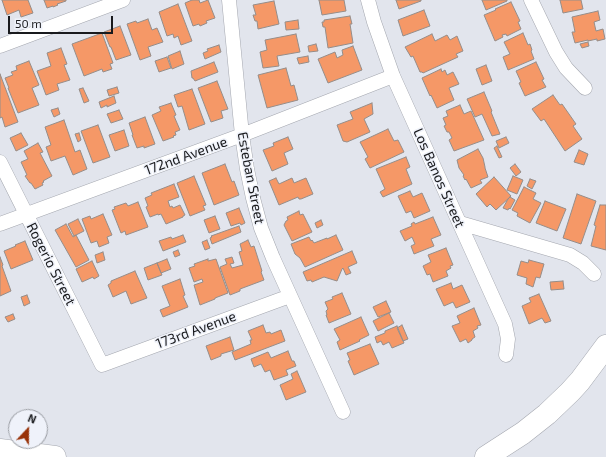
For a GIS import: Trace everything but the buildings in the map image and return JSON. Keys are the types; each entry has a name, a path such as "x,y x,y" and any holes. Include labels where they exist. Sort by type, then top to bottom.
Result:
{"highway":[{"path":"486,457 523,433 553,408 580,381 606,346"},
{"path":"0,450 56,457"},
{"path":"0,455 10,457"}],"street":[{"path":"0,46 123,0"},
{"name":"Esteban Street","path":"229,0 242,135 247,169 261,228 273,258 343,412"},
{"name":"Los Banos Street","path":"368,0 393,76 505,324 508,339 506,355"},
{"path":"531,0 556,52 566,68 585,88"},
{"name":"172nd Avenue","path":"0,224 242,135 393,76"},
{"name":"Rogerio Street","path":"0,162 102,365"},
{"path":"460,223 570,256 583,264 594,274"},
{"name":"173rd Avenue","path":"102,365 290,296"}]}
